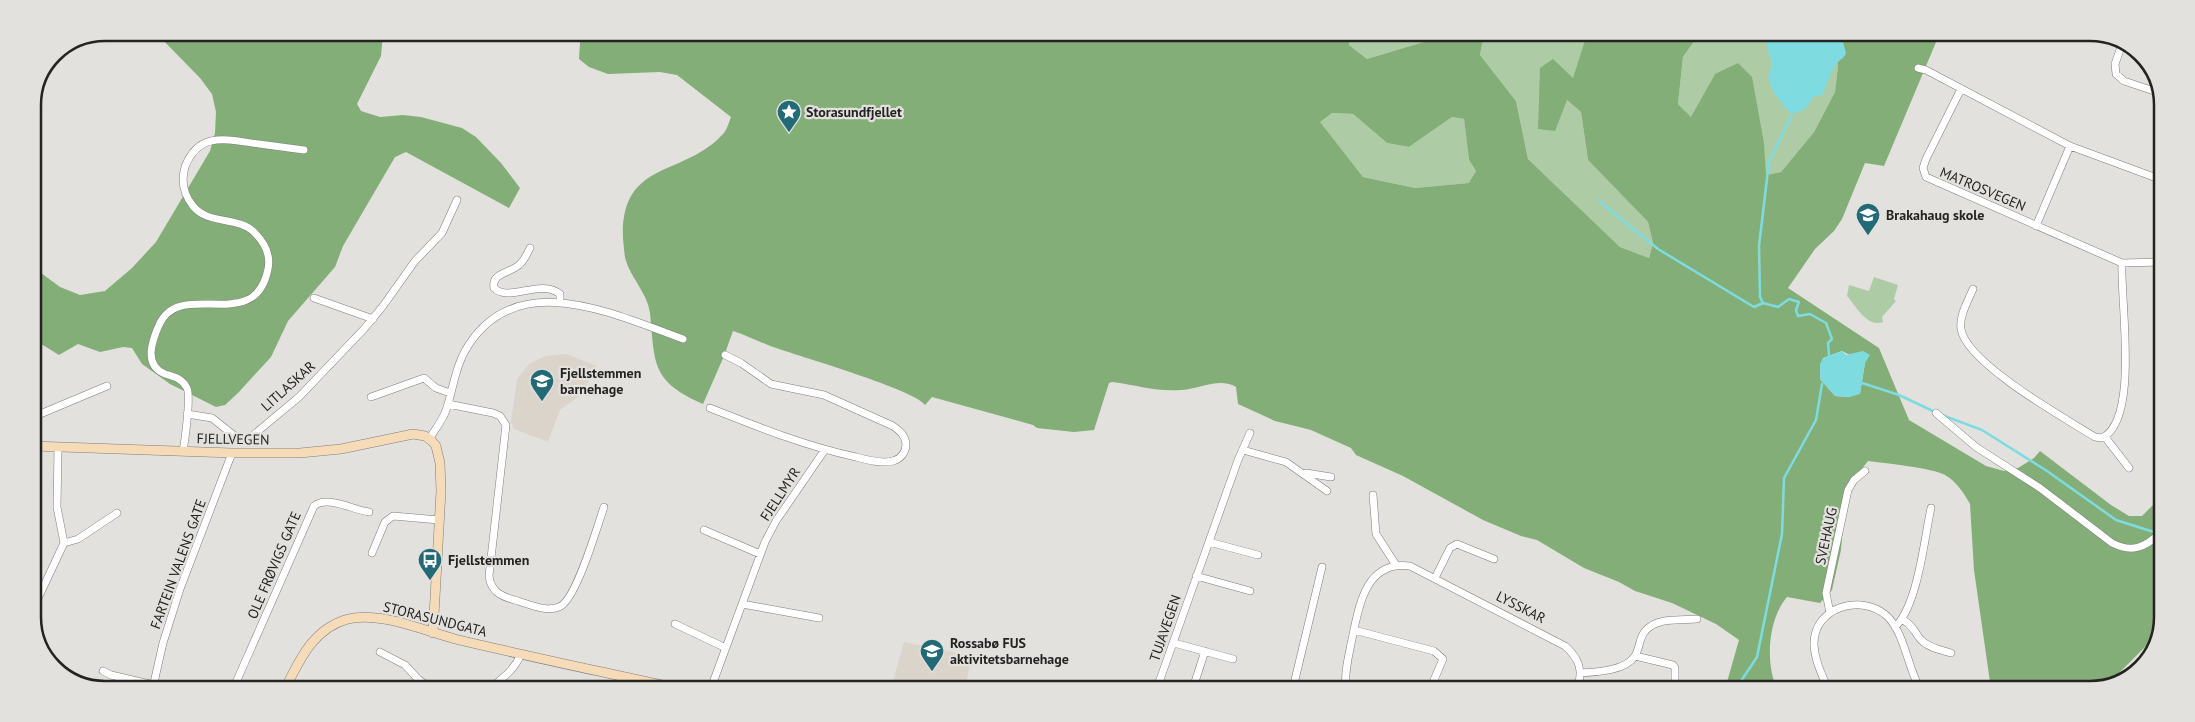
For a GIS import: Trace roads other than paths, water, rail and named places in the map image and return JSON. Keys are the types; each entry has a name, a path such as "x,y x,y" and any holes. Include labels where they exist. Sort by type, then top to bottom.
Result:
{"main road":[{"name":"FJELLVEGEN","path":"41,447 232,453 300,453 341,449 413,434 419,434 429,439"},
{"path":"429,439 436,446 440,463 433,633"},
{"name":"STORASUNDGATA","path":"289,681 307,647 334,624 348,619 379,619 521,654 643,681"}],"street":[{"path":"2120,49 2115,64 2116,74 2124,81 2152,90"},
{"path":"1918,68 1926,70 2070,146 2154,177"},
{"name":"MATROSVEGEN","path":"1961,89 1926,159 1923,173 1930,180 2122,263 2154,262"},
{"path":"183,451 189,396 186,386 180,379 161,371 151,359 151,349 159,324 169,310 180,304 227,305 249,299 262,284 269,264 266,250 252,230 236,223 208,217 192,206 186,196 183,183 186,165 201,146 218,139 304,150"},
{"name":"MATROSVEGEN","path":"2036,226 2070,146"},
{"name":"LITLASKAR","path":"187,414 212,418 233,436 239,438 251,437 298,397 373,319 415,262 442,233 457,200"},
{"path":"530,248 520,265 497,277 493,284 494,288 505,293 549,288 560,294 560,302"},
{"path":"2106,437 2119,414 2126,370 2122,263"},
{"path":"1973,289 1961,319 1963,337 1969,346 1998,374 2016,388 2095,437 2106,437"},
{"path":"314,298 373,319"},
{"path":"429,439 448,404 452,381 465,351 483,328 505,312 517,307 542,302 560,302 596,308 682,339"},
{"path":"710,408 824,451 884,462 895,461 902,456 906,449 906,440 902,432 893,426 824,395 771,384 741,363 725,355"},
{"path":"371,397 424,378 441,391 450,393"},
{"path":"41,414 107,386"},
{"path":"448,404 493,412 500,416 506,425 489,576 491,586 498,594 545,609 559,608 565,604 576,586 604,507"},
{"path":"1936,413 1970,443 2040,488 2112,543 2122,548 2138,548 2144,546 2154,538"},
{"name":"TUJAVEGEN","path":"1160,681 1196,576 1250,433"},
{"path":"2106,437 2129,468"},
{"path":"41,592 64,544 57,507 58,448"},
{"path":"1242,450 1281,460 1304,473 1327,491"},
{"name":"FJELLMYR","path":"714,681 760,554 776,521 824,451"},
{"name":"FARTEIN VALENS GATE","path":"155,681 163,644 180,589 232,453"},
{"name":"SVEHAUG","path":"1830,612 1826,593 1848,490 1854,480 1866,470"},
{"path":"1304,473 1331,477"},
{"path":"1346,681 1345,674 1354,630 1366,589 1380,573 1396,565 1376,534 1373,495"},
{"name":"OLE FRØVIGS GATE","path":"237,681 314,506 318,502 325,502 369,512"},
{"path":"1895,627 1903,620 1911,601 1931,508"},
{"path":"64,544 78,539 117,513"},
{"path":"372,553 384,522 393,516 439,520"},
{"path":"704,530 760,554"},
{"path":"1209,542 1258,555"},
{"path":"1434,578 1450,548 1457,544 1494,560"},
{"name":"LYSSKAR","path":"1396,565 1410,566 1557,640 1572,651 1580,665 1581,673"},
{"path":"1295,681 1322,567"},
{"path":"1196,576 1250,591"},
{"path":"742,604 819,618"},
{"path":"1825,681 1816,657 1814,644 1816,632 1820,623 1830,612 1843,605 1858,604 1870,606 1888,618 1895,627 1917,681"},
{"path":"1579,681 1581,673 1611,669 1628,662 1634,656 1643,634 1651,625 1660,622 1697,619"},
{"path":"1903,620 1910,623 1921,640 1930,646 1951,653"},
{"path":"675,624 726,648"},
{"path":"1354,630 1434,651 1443,659 1434,680"},
{"path":"1174,642 1233,659"},
{"path":"1195,681 1205,651"},
{"path":"380,652 405,665 421,681"},
{"path":"500,681 517,664 521,654"},
{"path":"1634,656 1673,665 1676,680"},
{"name":"FARTEIN VALENS GATE","path":"102,671 111,676 132,681"}],"water":[{"path":"1766,41 1843,41 1846,53 1834,68 1823,95 1814,96 1807,107 1798,113 1788,111 1772,90 1769,72 1772,65"},
{"path":"1842,351 1846,355 1863,351 1870,355 1865,363 1860,394 1849,397 1835,396 1820,379 1820,364 1823,358"}],"waterway":[{"path":"1794,110 1769,162 1759,246 1760,297 1763,303 1778,307 1789,299 1799,302 1796,310 1798,316 1810,314 1826,323 1832,339 1828,343 1829,355"},
{"path":"1599,201 1658,249 1754,307 1763,303"},
{"path":"1862,383 1899,395 1935,412"},
{"path":"1741,681 1757,657 1782,534 1784,478 1816,420 1822,384"},
{"path":"1942,415 1982,430 2047,471 2116,520 2154,532"}],"place":[{"name":"Storasundfjellet","path":"789,133"},
{"name":"Brakahaug skole","path":"1868,236"},
{"name":"Fjellstemmen barnehage","path":"542,402"},
{"name":"Fjellstemmen","path":"430,581"},
{"name":"Rossabø FUS aktivitetsbarnehage","path":"932,672"}]}
